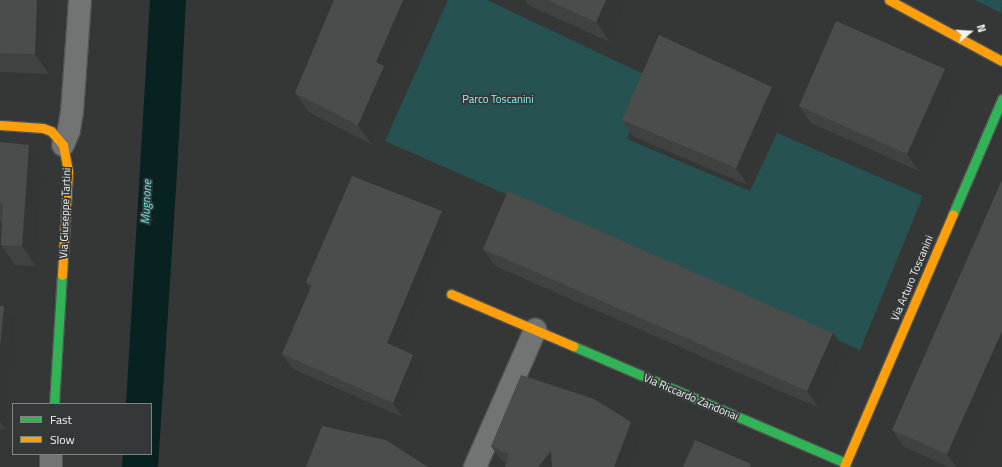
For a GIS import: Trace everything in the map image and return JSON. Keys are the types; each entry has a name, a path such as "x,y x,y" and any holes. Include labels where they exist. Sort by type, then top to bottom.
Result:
{"street":[{"path":"0,125 43,128 51,131 62,145 69,130 72,112 80,0"},
{"path":"889,0 1002,62"},
{"name":"Via Arturo Toscanini","path":"845,465 1002,99"},
{"name":"Via Giuseppe Tartini","path":"54,403 68,171 62,145"},
{"name":"Via Riccardo Zandonai","path":"451,294 845,465"},
{"path":"475,467 535,330"},
{"path":"50,467 51,455"}],"green space":[{"name":"Parco Toscanini","path":"448,0 487,0 652,78 627,139 750,191 777,133 923,196 860,350 385,141"},
{"path":"975,0 1002,0 1001,13"}],"water":[{"name":"Mugnone","path":"150,0 186,0 177,173 158,467 122,467 123,455 152,455 152,403 126,403"}],"building":[{"path":"0,0 37,0 35,54 0,53"},
{"path":"334,0 403,0 376,62 384,66 358,125 295,93"},
{"path":"547,0 606,0 596,22"},
{"path":"836,21 945,69 907,154 799,106"},
{"path":"659,35 772,87 736,168 622,120"},
{"path":"0,142 29,145 22,246 1,245 3,204 0,203"},
{"path":"352,176 442,211 387,343 413,355 393,403 282,354 312,285 306,282"},
{"path":"1002,180 1002,331 947,454 892,430"},
{"path":"508,191 833,333 807,391 483,249"},
{"path":"0,306 4,306 0,346"},
{"path":"521,375 594,399 631,422 614,467 552,467 551,451 538,467 505,467 509,454 491,446"},
{"path":"322,426 386,440 428,467 306,467"},
{"path":"695,440 751,464 750,467 683,467"}],"traffic: fast":[{"path":"953,214 1002,99"},
{"path":"54,403 62,275"},
{"path":"573,346 846,463"}],"traffic: slow":[{"path":"889,0 1002,61"},
{"path":"0,125 43,128 51,131 63,145 68,171 62,275"},
{"path":"844,467 953,214"},
{"path":"451,294 573,346"}]}
